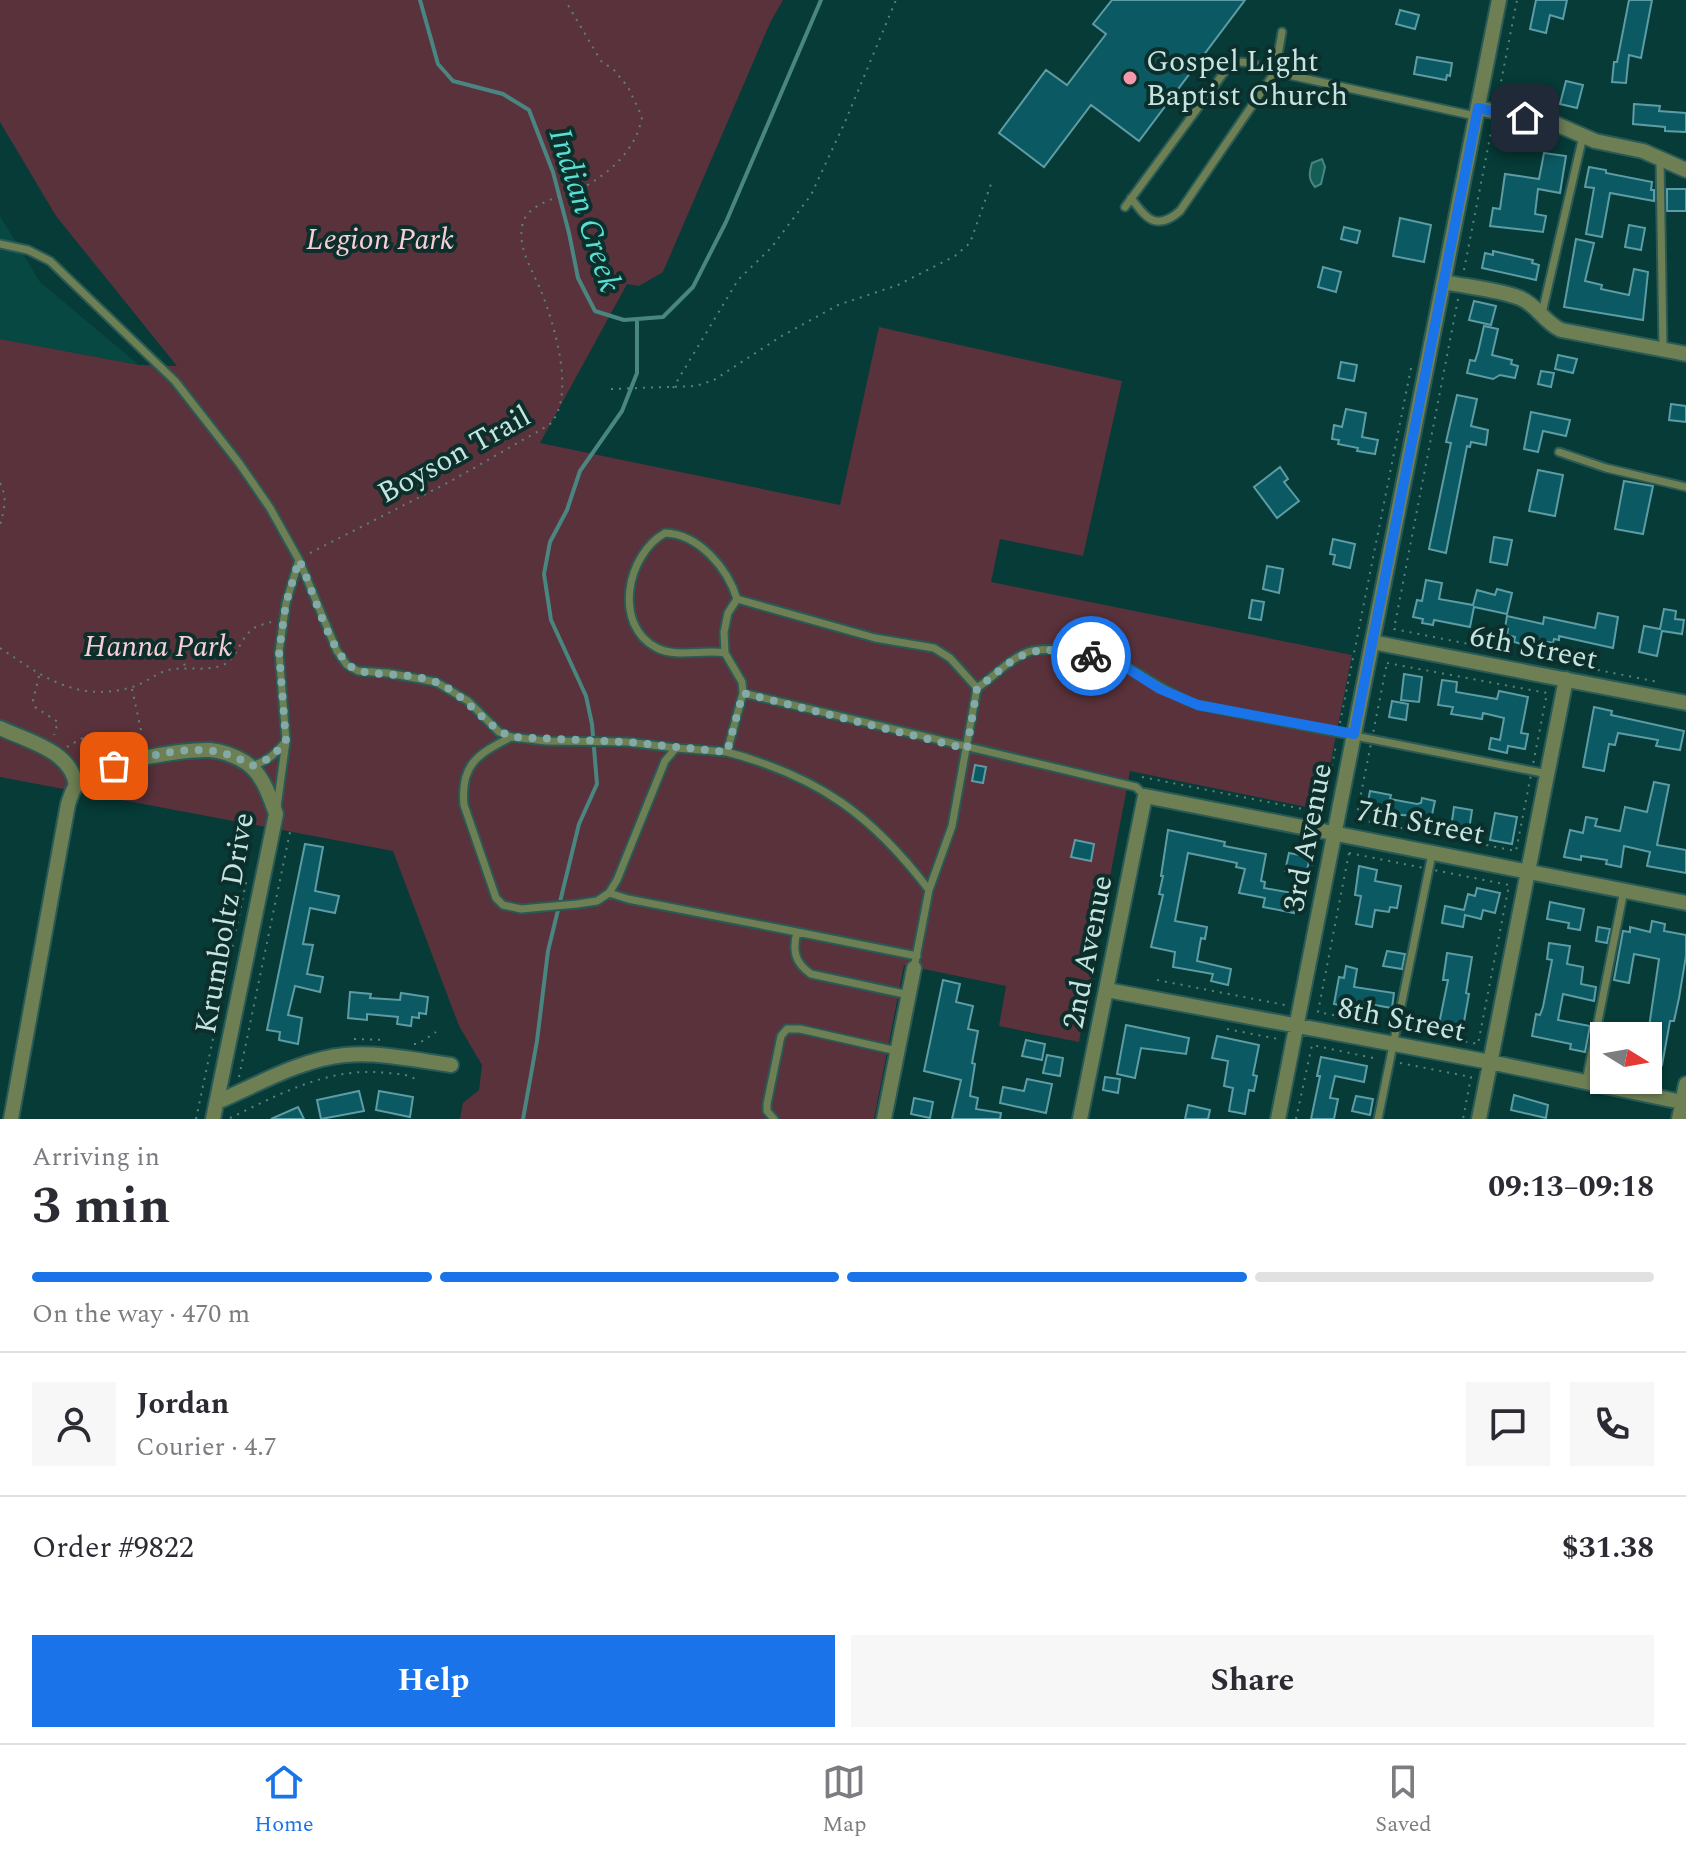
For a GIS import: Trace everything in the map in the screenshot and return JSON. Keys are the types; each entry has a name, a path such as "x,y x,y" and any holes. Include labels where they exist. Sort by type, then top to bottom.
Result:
{"street":[{"name":"3rd Avenue","path":"1278,1119 1499,0"},
{"path":"1477,112 1495,112 1556,124 1583,136 1643,151 1686,170"},
{"path":"1444,282 1519,298 1532,305 1549,324 1561,330 1686,354"},
{"name":"6th Street","path":"1372,642 1686,703"},
{"path":"1479,1119 1566,679"},
{"path":"0,728 62,757 74,774 76,786 68,804 11,1119"},
{"path":"76,786 114,766 158,754 219,751 251,766"},
{"name":"Krumboltz Drive","path":"213,1119 276,814 261,779 251,766"},
{"name":"7th Street","path":"1145,796 1686,903"},
{"name":"2nd Avenue","path":"1080,1119 1145,796"},
{"path":"884,1119 915,962"},
{"name":"8th Street","path":"1107,990 1490,1062 1684,1103"},
{"path":"217,1102 295,1068 343,1055 376,1055 451,1065"},
{"path":"1679,1119 1686,1084"}],"lane":[{"path":"1131,198 1148,219 1160,222 1170,220 1180,211 1275,72 1282,32"},
{"path":"1125,207 1231,63 1248,62 1275,72 1477,112"},
{"path":"1541,316 1583,136"},
{"path":"1660,160 1663,350"},
{"path":"0,244 28,250 50,261 175,381 270,508 299,560 337,651 347,665 358,671 436,682 468,701 499,732 511,737 627,742 727,752 789,771 839,800 869,823 907,861 929,890"},
{"path":"1559,452 1606,468 1686,487"},
{"path":"725,653 704,650 669,652 656,647 635,628 628,596 644,553 650,543 665,533 685,538 714,559 732,582 737,599 728,613 724,632 725,653 742,682 743,693 727,752"},
{"path":"276,814 286,741 279,652 283,621 299,560"},
{"path":"737,599 875,638 934,648 950,658 977,688"},
{"path":"609,893 797,932 915,962 929,890 952,826 977,688 1011,661 1042,649 1119,663 1160,689 1198,705 1548,774"},
{"path":"743,693 1136,787 1145,796"},
{"path":"511,737 476,757 468,768 464,781 464,805 496,898 503,905 513,908 597,901 609,893 665,761 676,748"},
{"path":"251,766 263,763 286,741"},
{"path":"1378,1119 1433,852"},
{"path":"1586,1082 1624,890"},
{"path":"797,932 795,957 800,967 811,974 909,995"},
{"path":"774,1119 767,1111 767,1104 781,1036 787,1029 800,1029 897,1051"}],"path":[{"name":"Boyson Trail","path":"299,560 451,481 558,417 562,396 557,341 525,253 521,235 523,219 527,213 546,203 585,187 625,154 635,141 642,117 628,87 614,70 601,61 565,0"},
{"path":"673,388 738,280 771,248 811,195 896,0"},
{"path":"1517,0 1394,629 1657,682"},
{"path":"611,389 696,386 714,380 780,337 838,305 898,285 955,256 970,243 991,184"},
{"path":"1133,775 1323,813 1411,368 1416,362"},
{"path":"0,483 5,506 0,525"},
{"path":"0,648 39,675 70,688 92,691 131,688 169,670 214,668 227,663 255,627 283,621"},
{"path":"180,640 185,669"},
{"path":"39,675 33,701 35,707 58,722 53,742"},
{"path":"131,688 141,730"},
{"path":"66,747 86,736 92,748"},
{"path":"238,1082 290,832"},
{"path":"1305,904 1316,846"},
{"path":"196,1119 249,867"},
{"path":"1157,980 1285,1005"},
{"path":"1227,1029 1278,1039"},
{"path":"230,1118 303,1085 349,1072 370,1071 410,1076 417,1080"},
{"path":"230,1118 232,1108"}],"shaded area":[{"path":"0,216 40,282 139,365 0,339"}],"green space":[{"path":"0,0 783,0 770,23 663,272 639,286 627,284 540,443 840,505 879,327 1122,381 1083,556 1000,539 991,582 1352,655 1321,810 1130,771 1079,1042 999,1026 1006,986 904,965 874,1119 460,1119 463,1103 479,1090 482,1065 459,1026 393,851 0,777 0,339 139,365 177,366 56,216 0,122"}],"water":[{"path":"1322,159 1325,167 1321,184 1315,187 1310,179 1312,163"}],"building":[{"name":"Gospel Light Baptist Church","path":"1112,0 1245,0 1139,141 1091,105 1044,167 999,133 1046,70 1067,85 1106,34 1093,24"},
{"path":"1536,0 1567,0 1563,19 1550,15 1546,33 1530,29"},
{"path":"1629,0 1652,0 1641,58 1629,55 1626,83 1612,82 1614,62 1617,62"},
{"path":"1400,10 1419,15 1415,29 1396,24"},
{"path":"1417,57 1452,63 1450,76 1447,75 1446,80 1414,74"},
{"path":"1566,81 1583,85 1577,108 1560,104"},
{"path":"1634,104 1660,106 1659,111 1686,113 1686,132 1633,124"},
{"path":"1544,153 1566,156 1560,193 1538,189 1535,214 1546,216 1543,232 1490,226 1493,208 1500,209 1505,174 1539,179"},
{"path":"1589,167 1652,182 1654,201 1610,193 1602,237 1586,234 1594,188 1585,187"},
{"path":"1667,189 1686,189 1686,211 1667,211"},
{"path":"1400,218 1431,225 1424,262 1393,256"},
{"path":"1629,225 1645,228 1641,250 1625,247"},
{"path":"1344,227 1360,231 1357,243 1341,239"},
{"path":"1576,239 1594,243 1585,281 1602,285 1601,289 1629,295 1634,269 1648,272 1643,320 1564,307"},
{"path":"1493,251 1533,260 1532,263 1539,265 1536,280 1482,268 1485,253 1493,255"},
{"path":"1323,267 1341,272 1336,292 1318,287"},
{"path":"1474,301 1496,306 1491,325 1469,320"},
{"path":"1484,326 1498,329 1492,355 1512,360 1511,364 1518,366 1515,378 1500,375 1493,379 1467,373 1470,360 1475,361"},
{"path":"1558,355 1577,359 1573,373 1555,369"},
{"path":"1341,362 1357,365 1354,381 1338,378"},
{"path":"1541,371 1554,373 1551,387 1538,384"},
{"path":"1457,395 1477,399 1471,426 1488,430 1486,445 1471,442 1470,447 1467,446 1446,553 1429,549 1451,443 1446,442"},
{"path":"1671,404 1686,406 1686,422 1669,420"},
{"path":"1346,409 1366,413 1362,437 1378,440 1375,454 1357,451 1358,448 1338,444 1339,440 1332,439 1334,425 1342,427"},
{"path":"1531,412 1570,420 1566,436 1543,431 1538,452 1524,449"},
{"path":"1280,467 1288,479 1284,482 1299,501 1277,518 1254,487"},
{"path":"1538,470 1563,475 1555,516 1529,511"},
{"path":"1624,481 1653,486 1643,534 1615,529"},
{"path":"1494,537 1512,540 1507,565 1490,562"},
{"path":"1333,539 1355,544 1350,568 1333,564 1335,555 1330,554"},
{"path":"1267,566 1283,569 1279,593 1263,589"},
{"path":"1426,580 1442,583 1439,599 1473,605 1477,590 1495,595 1497,589 1512,593 1507,614 1474,607 1470,627 1434,620 1433,625 1422,623 1423,619 1413,617 1417,600 1422,601"},
{"path":"1252,600 1264,602 1261,620 1249,618"},
{"path":"1664,609 1676,611 1675,619 1684,620 1682,634 1662,631 1657,656 1639,652 1644,626 1660,629"},
{"path":"1598,613 1618,617 1613,648 1559,636 1559,640 1554,639 1553,643 1528,638 1526,645 1514,642 1515,637 1507,635 1508,629 1505,628 1507,616 1543,624 1544,617 1595,628"},
{"path":"1404,674 1422,677 1419,702 1401,700"},
{"path":"1442,680 1457,682 1456,692 1497,699 1499,691 1528,697 1521,733 1528,734 1525,749 1508,746 1507,753 1489,749 1491,738 1500,740 1504,718 1483,713 1482,719 1451,714 1453,707 1438,705"},
{"path":"1392,701 1408,704 1406,720 1389,717"},
{"path":"1594,707 1612,711 1611,715 1684,731 1680,750 1656,746 1658,740 1618,733 1615,745 1609,744 1604,771 1583,767"},
{"path":"975,765 986,767 983,783 972,781"},
{"path":"1654,782 1669,785 1657,845 1686,850 1686,873 1647,866 1650,852 1624,846 1621,867 1606,864 1607,860 1564,857 1570,830 1583,833 1586,817 1597,819 1595,826 1620,831 1625,807 1647,812"},
{"path":"1370,791 1417,804 1421,803 1422,798 1435,801 1429,828 1412,825 1414,816 1366,812"},
{"path":"1454,807 1472,810 1469,830 1465,835 1453,833 1454,828 1451,828"},
{"path":"1495,813 1517,817 1512,844 1490,840"},
{"path":"1168,830 1266,854 1261,881 1265,882 1264,888 1298,894 1294,913 1263,907 1265,898 1239,893 1245,869 1236,867 1237,863 1188,853 1175,921 1207,927 1205,939 1201,938 1197,961 1231,969 1228,985 1211,981 1213,974 1173,967 1175,952 1151,947 1163,895 1159,894"},
{"path":"1075,840 1094,844 1091,861 1071,857"},
{"path":"305,844 323,847 315,891 339,896 335,913 310,908 303,944 313,945 307,974 323,977 320,992 295,986 288,1015 302,1018 298,1044 279,1040 280,1032 267,1030"},
{"path":"1289,853 1310,857 1306,875 1285,871"},
{"path":"1359,866 1377,870 1375,881 1401,886 1397,908 1390,907 1389,912 1375,910 1372,927 1356,924 1361,896 1355,895"},
{"path":"1477,888 1500,893 1495,913 1483,910 1481,919 1465,915 1463,927 1442,923 1445,906 1464,910 1468,894 1475,896"},
{"path":"1550,902 1584,909 1580,930 1568,928 1569,923 1547,919"},
{"path":"1652,921 1665,924 1664,931 1686,935 1679,998 1674,1021 1670,1021 1662,1065 1662,1022 1650,1022 1659,959 1634,954 1629,983 1614,980 1623,931 1630,932 1630,927 1650,932"},
{"path":"1598,927 1610,929 1607,943 1596,941"},
{"path":"1549,943 1570,946 1567,964 1583,967 1581,984 1596,987 1594,1001 1563,994 1558,1020 1590,1026 1585,1052 1570,1049 1571,1044 1532,1036 1536,1014 1540,1015 1543,1007 1552,960 1547,959"},
{"path":"1387,951 1405,954 1402,969 1383,966"},
{"path":"1447,953 1472,957 1462,1033 1438,1029 1448,980 1443,980"},
{"path":"1346,966 1357,969 1354,987 1394,993 1392,1008 1351,1001 1350,1007 1334,1004 1339,977 1344,978"},
{"path":"943,980 960,984 956,1002 973,1006 968,1029 978,1031 970,1096 978,1098 976,1109 1001,1113 1000,1119 952,1119 961,1080 924,1071"},
{"path":"350,992 371,994 370,998 400,1000 401,993 428,997 426,1014 419,1013 419,1018 412,1017 411,1026 397,1024 398,1017 367,1014 367,1020 348,1018"},
{"path":"1126,1025 1189,1038 1186,1054 1141,1048 1135,1078 1117,1074"},
{"path":"1217,1036 1259,1045 1253,1075 1257,1076 1254,1091 1249,1090 1245,1114 1229,1111 1233,1088 1224,1086 1228,1061 1212,1058"},
{"path":"1026,1040 1045,1044 1042,1060 1022,1056"},
{"path":"1047,1055 1063,1058 1060,1076 1043,1073"},
{"path":"1321,1057 1367,1066 1364,1082 1335,1076 1330,1098 1338,1099 1334,1119 1311,1119"},
{"path":"1105,1077 1120,1079 1118,1093 1103,1090"},
{"path":"1027,1079 1052,1084 1046,1113 1000,1103 1003,1087 1024,1091"},
{"path":"359,1091 364,1111 321,1119 317,1100"},
{"path":"379,1091 413,1097 410,1117 376,1110"},
{"path":"1514,1095 1548,1105 1546,1118 1511,1110"},
{"path":"1356,1096 1373,1099 1370,1115 1352,1111"},
{"path":"914,1098 933,1102 930,1118 911,1114"},
{"path":"1188,1105 1210,1110 1208,1119 1185,1119"},
{"path":"298,1107 304,1119 271,1119"}],"waterway":[{"name":"Indian Creek","path":"420,0 438,64 453,81 503,94 529,110 553,172 578,278 595,311 624,320 663,317 693,287 726,222 821,0"},
{"path":"523,1119 548,951 579,824 597,784 592,724 586,696 551,620 544,574 550,542 567,510 580,471 622,411 637,373 637,319"}],"way so far":[{"path":"114,766 158,754 208,750 219,751 251,766 263,763 275,754 286,741 279,652 286,603 299,560 337,651 347,665 358,671 436,682 468,701 499,732 511,737 546,741 627,742 727,752 743,693 967,749 977,688 1011,661 1042,649 1091,656"}],"place":[{"name":"Gospel Light Baptist Church","path":"1130,78"}],"route":[{"path":"1091,656 1119,663 1160,689 1198,705 1354,734 1478,108 1525,118"}],"park label":[{"name":"Legion Park","path":"380,239"},
{"name":"Hanna Park","path":"158,646"}]}
